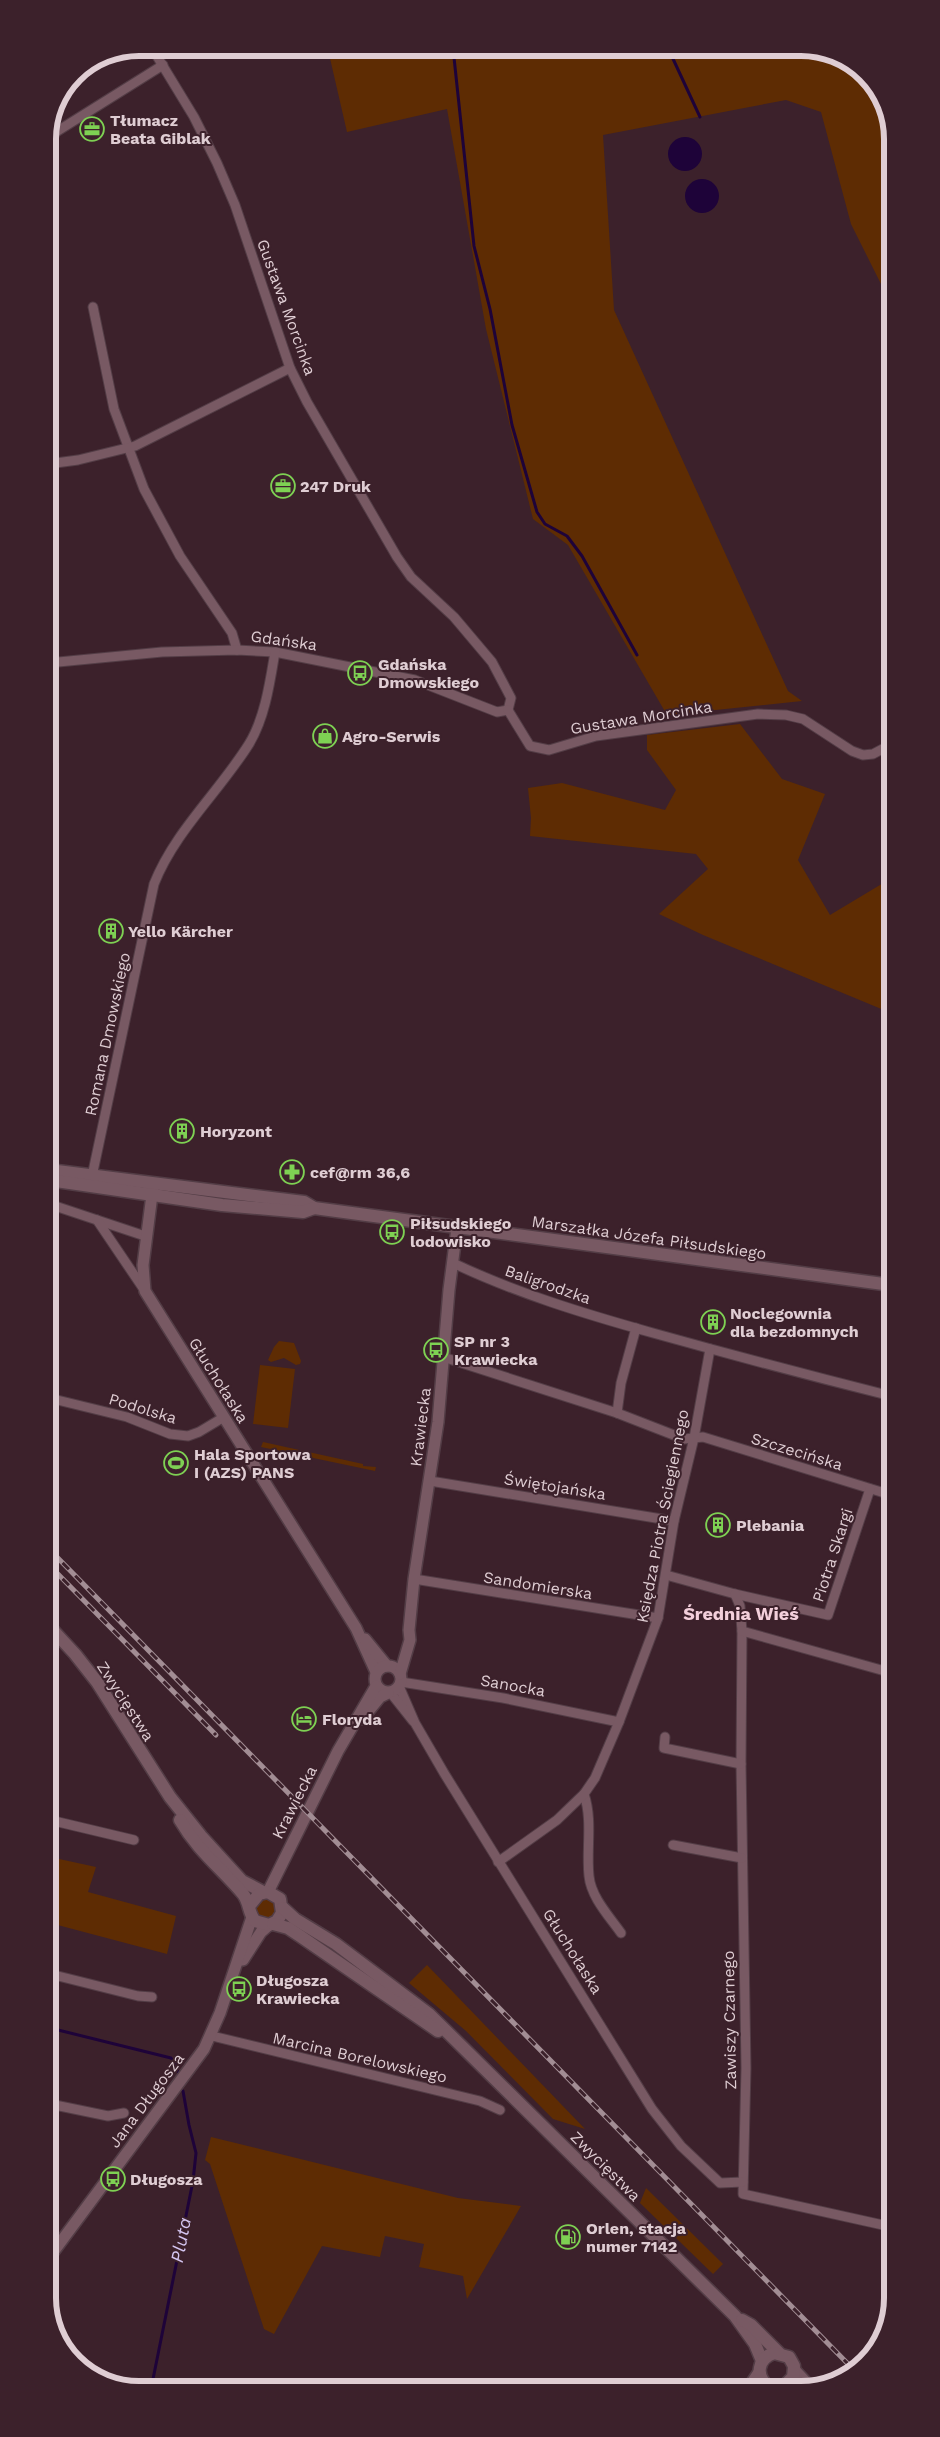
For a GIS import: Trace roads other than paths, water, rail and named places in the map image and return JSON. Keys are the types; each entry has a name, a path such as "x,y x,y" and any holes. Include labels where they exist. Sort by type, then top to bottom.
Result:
{"main road":[{"name":"Marszałka Józefa Piłsudskiego","path":"56,1172 91,1182"},
{"name":"Marszałka Józefa Piłsudskiego","path":"56,1180 304,1202 314,1208 884,1284"},
{"name":"Zwycięstwa","path":"56,1633 97,1682 170,1797 228,1867 249,1886 266,1892"},
{"name":"Zwycięstwa","path":"170,1797 177,1814 192,1838 216,1867 242,1892 251,1911"},
{"path":"266,1892 280,1899 283,1908 280,1917 271,1924 260,1924 251,1911 255,1896 266,1892"},
{"name":"Zwycięstwa","path":"283,1908 295,1919 336,1944 419,2006 735,2316 756,2344 764,2381"},
{"name":"Zwycięstwa","path":"271,1924 288,1928 418,2018 453,2039"},
{"name":"Zwycięstwa","path":"735,2316 751,2325 779,2353 788,2357 794,2371"},
{"path":"761,2367 770,2355 779,2353"},
{"path":"790,2381 794,2371 804,2381"}],"street":[{"name":"Gustawa Morcinka","path":"157,56 194,118 224,180 290,368 397,557 411,577 454,617 492,662 511,698 508,710 530,746 549,750 596,736 758,714 803,718 852,751 863,755 872,754 884,748"},
{"path":"56,132 163,65"},
{"path":"93,307 104,369 127,448 144,489 169,537 232,633 237,650"},
{"path":"56,463 78,460 127,448 160,435 290,368"},
{"name":"Gdańska","path":"56,662 132,653 237,650 275,652 415,680 497,712 508,710"},
{"name":"Romana Dmowskiego","path":"91,1182 154,884 161,865 173,845 249,743 261,714 275,652"},
{"name":"Głuchołaska","path":"152,1190 145,1236 142,1278 145,1291 356,1628 376,1672"},
{"path":"56,1206 145,1236"},
{"path":"97,1220 145,1291"},
{"name":"Krawiecka","path":"352,1730 380,1696 396,1685 410,1640 409,1630 414,1579 438,1422 457,1228"},
{"name":"Baligrodzka","path":"453,1262 503,1285 636,1328 884,1394"},
{"path":"617,1413 621,1383 636,1328"},
{"name":"Księdza Piotra Ściegiennego","path":"498,1862 557,1820 584,1794 595,1778 619,1722 658,1618 674,1521 694,1438 710,1349"},
{"name":"Szczecińska","path":"444,1357 617,1413 684,1439 703,1437 884,1493"},
{"name":"Podolska","path":"56,1400 127,1417 170,1434 188,1436 199,1432 224,1417"},
{"name":"Świętojańska","path":"430,1481 674,1521"},
{"name":"Piotra Skargi","path":"666,1575 735,1594 828,1615 870,1489"},
{"name":"Sandomierska","path":"414,1579 658,1618"},
{"name":"Zawiszy Czarnego","path":"735,1594 740,1606 742,1631 741,1764 746,2068 743,2182"},
{"name":"Głuchołaska","path":"356,1628 388,1666 395,1668 396,1685 414,1723 498,1862 662,2123 681,2146 720,2183 743,2182"},
{"name":"Krawiecka","path":"388,1666 401,1651 409,1630"},
{"path":"742,1631 884,1671"},
{"path":"388,1666 376,1672 376,1686 396,1685"},
{"name":"Sanocka","path":"396,1685 503,1698 619,1722"},
{"name":"Krawiecka","path":"266,1892 306,1812 376,1686"},
{"path":"665,1737 664,1748 741,1764"},
{"path":"584,1794 589,1808 589,1877 594,1894 621,1933"},
{"path":"56,1821 134,1840"},
{"path":"673,1845 742,1858"},
{"path":"212,2036 234,1974 251,1911"},
{"path":"234,1974 261,1932 271,1924"},
{"path":"56,1976 138,1996 152,1997"},
{"name":"Marcina Borelowskiego","path":"212,2036 480,2101 500,2110"},
{"name":"Jana Długosza","path":"56,2248 188,2073 212,2036"},
{"path":"56,2105 108,2116 124,2113"},
{"path":"743,2182 743,2194 755,2198 884,2225"},
{"path":"753,2381 761,2367"}],"waterway":[{"path":"454,56 474,246 490,309 512,425 537,512 545,524 567,536 582,556 637,655"},
{"path":"672,56 700,117"},
{"name":"Pluta","path":"56,2029 171,2058 178,2072"},
{"name":"Pluta","path":"153,2381 193,2181 196,2153 183,2091"}],"railway":[{"path":"56,1556 849,2365"},
{"path":"56,1572 216,1735"}],"place":[{"name":"Tłumacz Beata Giblak","path":"92,129"},
{"name":"247 Druk","path":"283,486"},
{"name":"Gdańska Dmowskiego","path":"360,673"},
{"name":"Agro-Serwis","path":"325,736"},
{"name":"Yello Kärcher","path":"111,931"},
{"name":"Horyzont","path":"182,1131"},
{"name":"cef@rm 36,6","path":"292,1172"},
{"name":"Piłsudskiego lodowisko","path":"392,1232"},
{"name":"Noclegownia dla bezdomnych","path":"713,1322"},
{"name":"SP nr 3 Krawiecka","path":"436,1350"},
{"name":"Hala Sportowa I (AZS) PANS","path":"176,1463"},
{"name":"Plebania","path":"718,1525"},
{"name":"Floryda","path":"304,1719"},
{"name":"Długosza Krawiecka","path":"239,1989"},
{"name":"Długosza","path":"113,2179"},
{"name":"Orlen, stacja numer 7142","path":"568,2237"}],"district":[{"name":"Średnia Wieś","path":"741,1614"}]}
